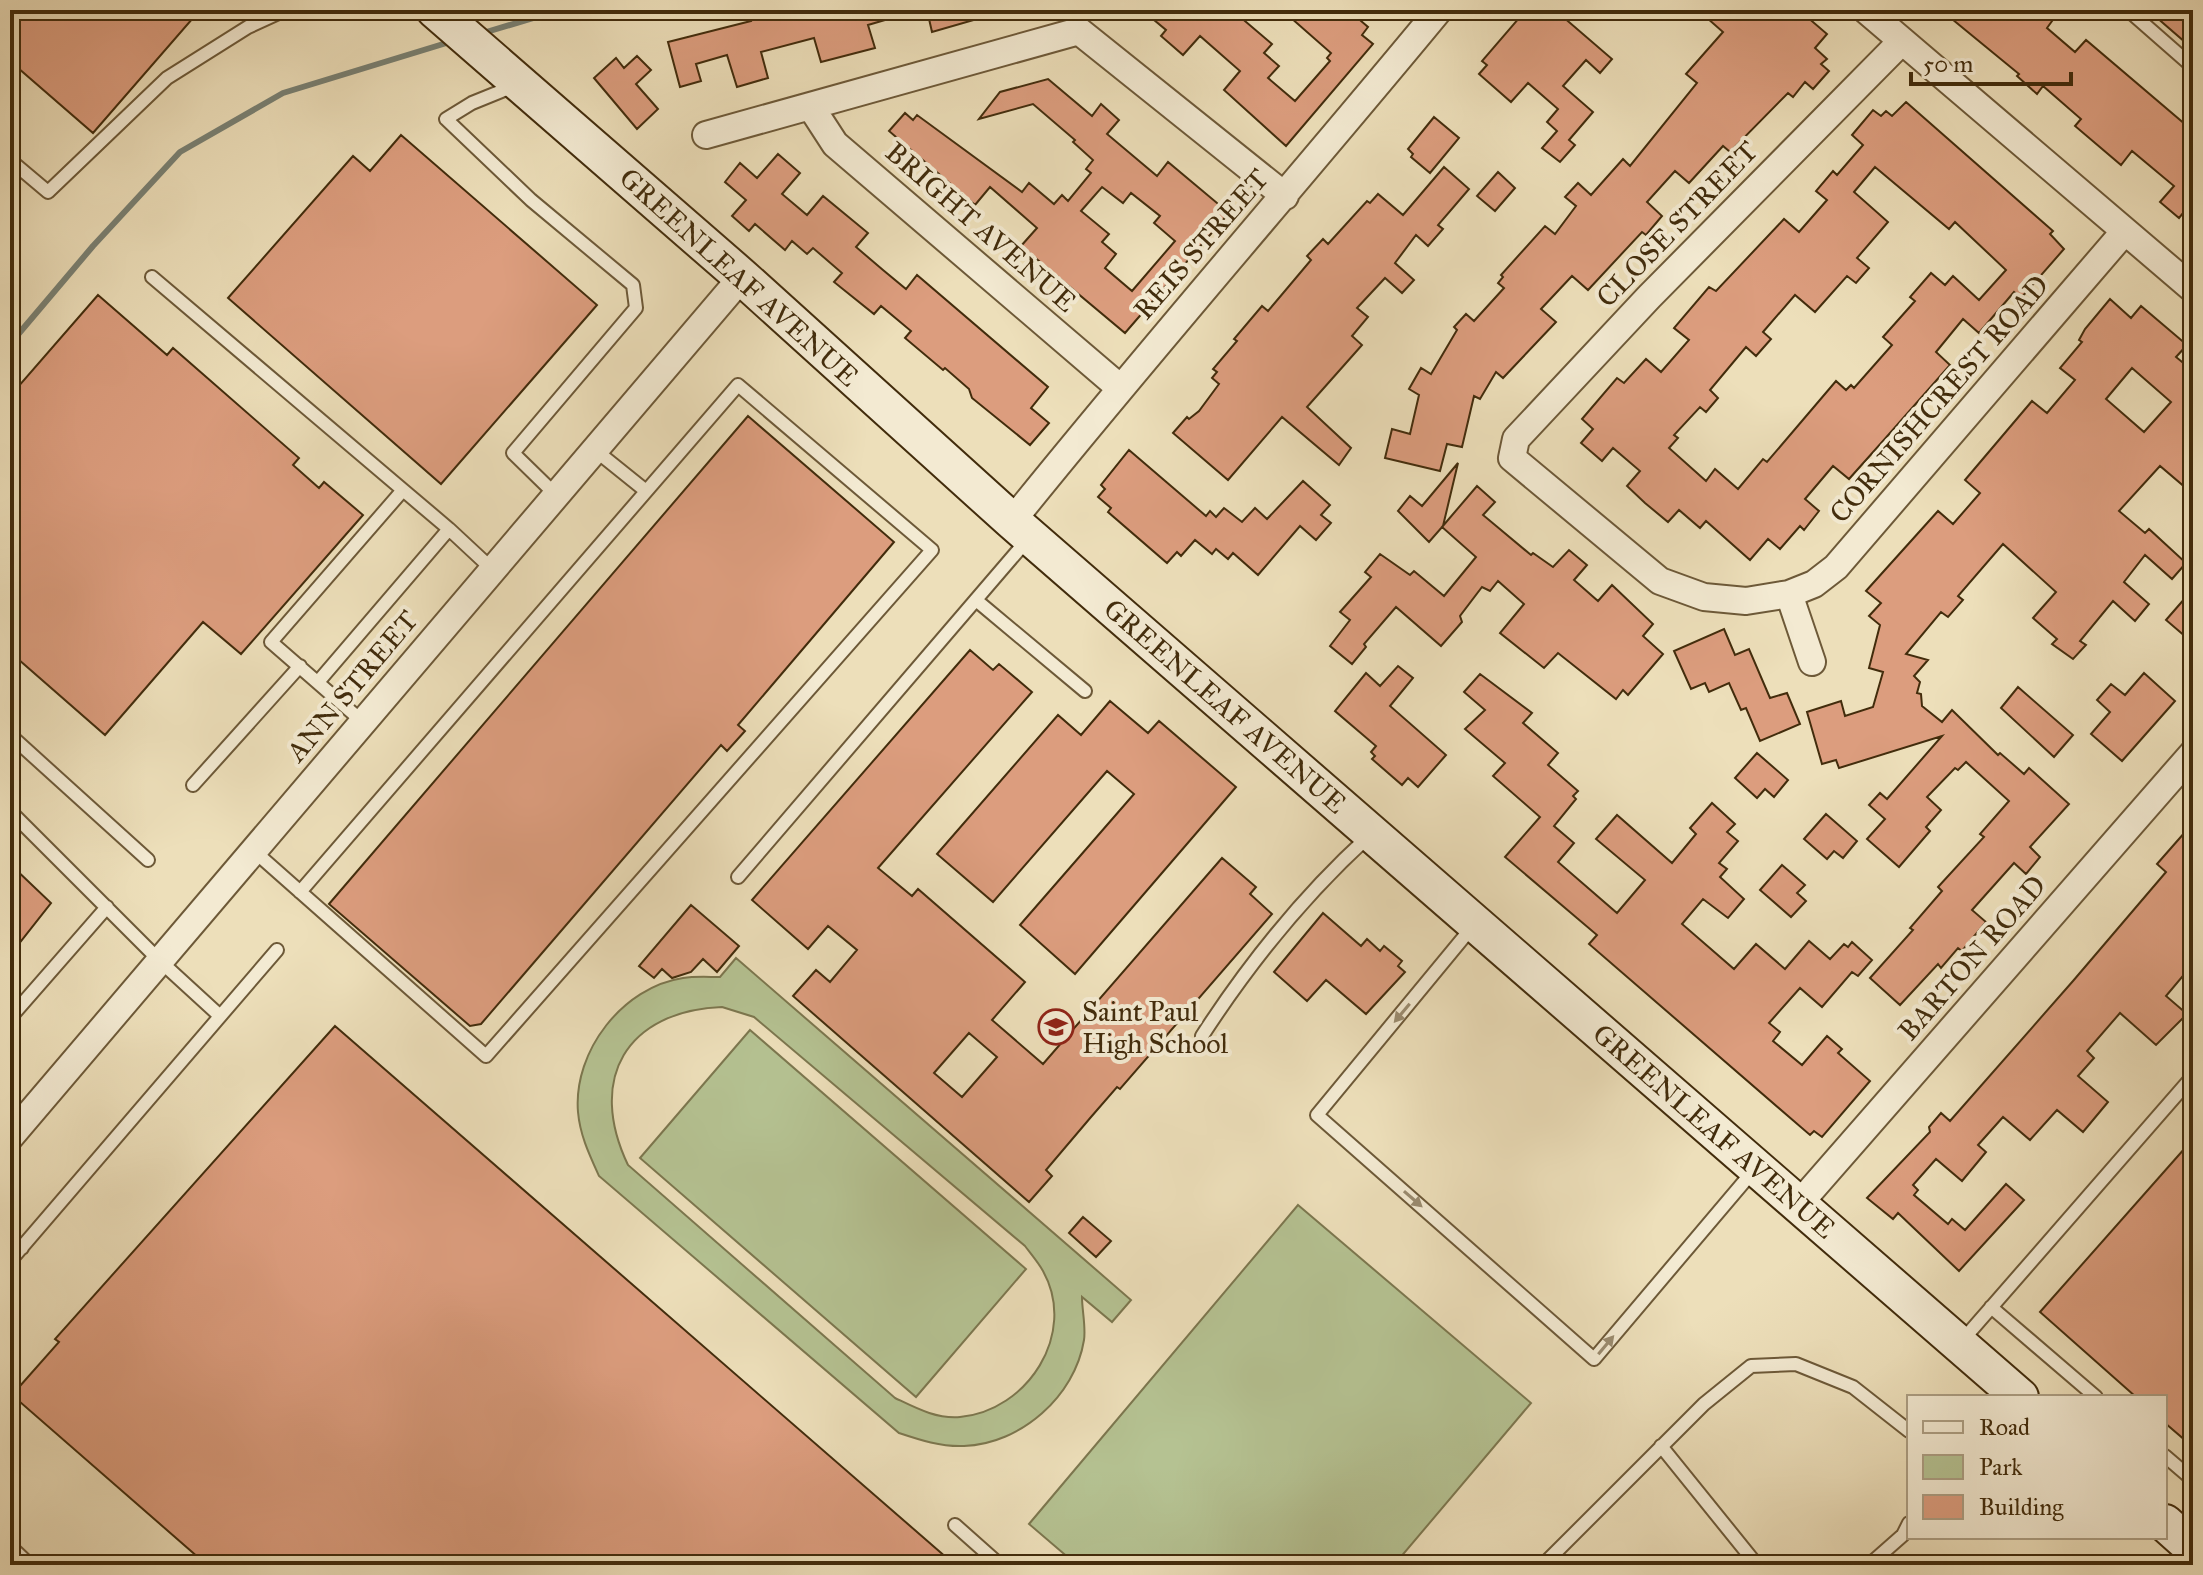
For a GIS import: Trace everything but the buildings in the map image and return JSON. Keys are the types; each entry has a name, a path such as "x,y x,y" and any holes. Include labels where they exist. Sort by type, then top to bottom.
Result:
{"main road":[{"name":"GREENLEAF AVENUE","path":"437,12 742,277 1021,529 2018,1395"},
{"path":"2167,1525 2193,1548"}],"street":[{"name":"REIS STREET","path":"1021,529 1119,387 1285,196 1439,10"},
{"path":"1866,10 2193,289"},
{"path":"706,135 1079,31 1285,196"},
{"name":"CLOSE STREET","path":"1512,458 1516,439 1557,395 1901,42"},
{"name":"BRIGHT AVENUE","path":"811,107 835,144 1119,387"},
{"name":"CORNISHCREST ROAD","path":"1512,458 1660,581 1704,597 1746,601 1789,594 1814,584 1836,567 2125,231"},
{"name":"ANN STREET","path":"10,1137 742,277"},
{"path":"1789,594 1812,662"},
{"name":"BARTON ROAD","path":"1798,1205 2193,753"}],"lane":[{"path":"10,160 48,192 167,78 248,27 285,10"},
{"path":"2128,10 2193,67"},
{"path":"515,79 446,119 531,200 633,285 637,298 636,308 513,453 556,495"},
{"path":"152,277 449,529 493,570"},
{"path":"254,851 300,892 486,1056 932,550 738,385 300,892"},
{"path":"595,450 646,491"},
{"path":"363,722 271,642 403,490"},
{"path":"318,682 449,529"},
{"path":"738,877 976,600 1021,529"},
{"path":"976,600 1085,691"},
{"path":"193,785 300,666"},
{"path":"10,735 148,860"},
{"path":"10,811 160,961 220,1016"},
{"path":"1202,1036 1247,967 1332,869 1372,834"},
{"path":"10,1018 107,907"},
{"path":"1475,924 1317,1115 1594,1359 1756,1168"},
{"path":"10,1261 277,950"},
{"path":"1959,1344 2193,1076"},
{"path":"10,1237 22,1248"},
{"path":"1991,1307 2094,1395"},
{"path":"1543,1565 1661,1446 1751,1366 1796,1364 1839,1381 1853,1387 1907,1429"},
{"path":"1661,1446 1757,1565"},
{"path":"2167,1458 2193,1480"},
{"path":"955,1525 1000,1565"},
{"path":"1869,1565 1903,1535 1907,1527"},
{"path":"10,1546 30,1565"}],"green space":[{"path":"736,958 1131,1300 1112,1322 1082,1297 1084,1340 1079,1361 1057,1398 1025,1426 985,1443 964,1446 939,1444 899,1433 599,1176 583,1137 578,1112 579,1089 593,1045 622,1008 641,994 683,978 720,977","holes":["722,1007 754,1017 1025,1246 1039,1264 1052,1295 1054,1320 1050,1343 1040,1365 1025,1385 1006,1401 984,1412 951,1417 926,1412 895,1398 628,1165 616,1134 612,1105 614,1078 624,1055 639,1036 661,1021 689,1011"]},
{"path":"750,1030 1026,1269 916,1397 640,1158"},
{"path":"1298,1205 1531,1403 1394,1565 1077,1565 1029,1524"}],"waterway":[{"path":"483,33 560,10"},
{"path":"10,344 93,246 180,152 283,93 453,41"}],"place":[{"name":"Saint Paul High School","path":"1056,1027"}]}
